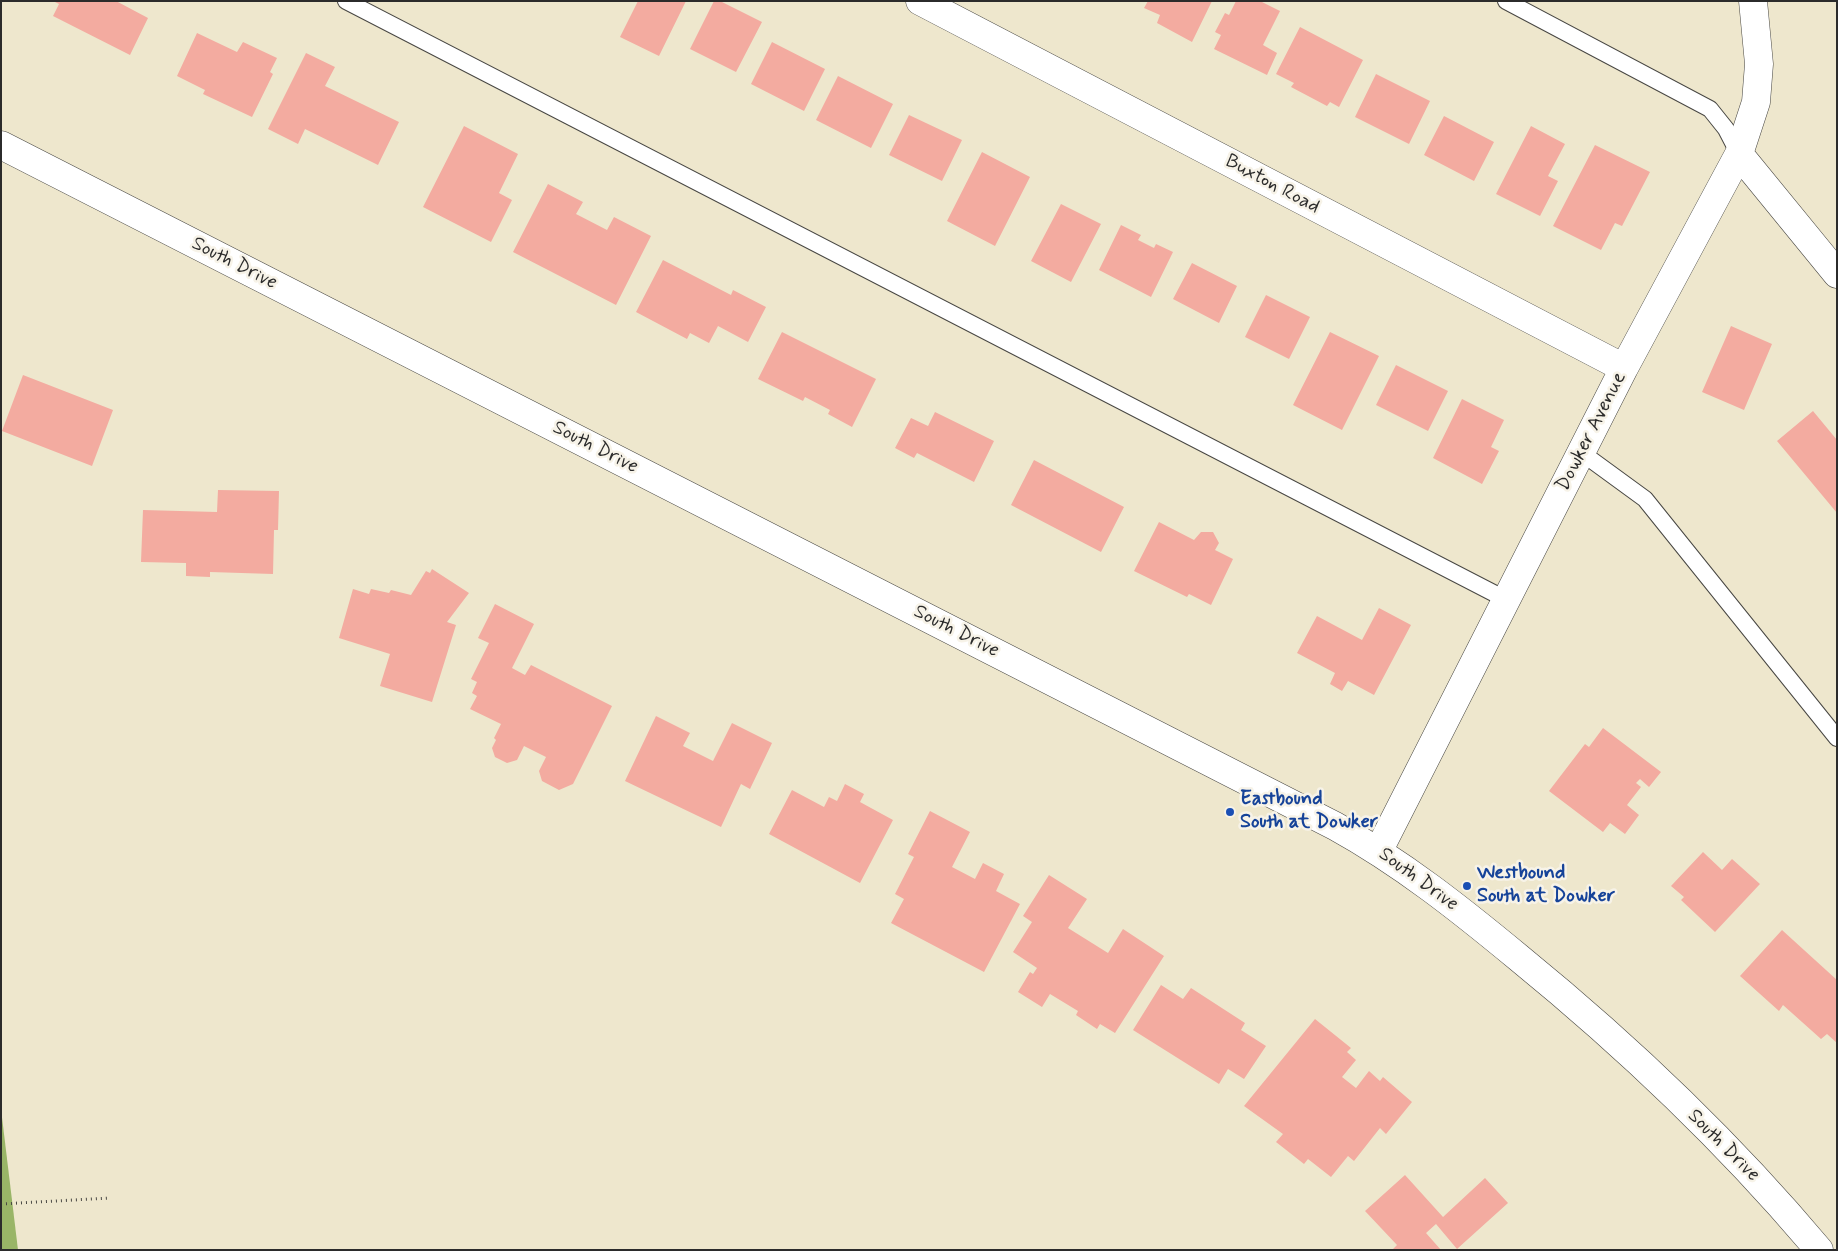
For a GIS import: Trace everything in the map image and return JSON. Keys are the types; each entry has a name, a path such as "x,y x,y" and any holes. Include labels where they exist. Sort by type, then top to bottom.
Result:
{"street":[{"name":"Buxton Road","path":"920,1 1624,368"},
{"name":"Dowker Avenue","path":"1379,850 1624,368 1739,154 1756,102 1759,64 1753,1"},
{"name":"South Drive","path":"1,145 1336,826 1379,850 1500,942 1567,996 1640,1061 1783,1207 1819,1250"},
{"path":"1739,154 1837,274"}],"lane":[{"path":"346,1 1506,600"},
{"path":"1506,1 1710,109 1726,129 1739,154"},
{"path":"1582,453 1645,500 1837,738"}],"path":[{"path":"1,1204 110,1198"}],"green space":[{"path":"1,1109 18,1250 1,1250"}],"building":[{"path":"53,1 116,1 148,18 130,55 53,16 59,4"},
{"path":"638,1 686,1 659,56 620,37"},
{"path":"714,1 720,1 762,22 736,72 690,49"},
{"path":"1148,1 1212,1 1192,42 1157,23 1160,15 1144,8"},
{"path":"1236,1 1260,1 1280,11 1263,45 1277,53 1267,75 1214,49 1221,35 1215,32 1225,13 1229,15"},
{"path":"1300,27 1363,60 1339,107 1330,102 1327,106 1291,87 1294,83 1276,74"},
{"path":"197,33 237,52 243,42 277,58 270,72 273,74 252,117 203,94 205,90 177,76"},
{"path":"772,42 825,69 804,111 751,84"},
{"path":"306,53 335,67 325,86 399,122 378,165 305,129 298,144 268,129"},
{"path":"1376,74 1430,101 1409,144 1355,117"},
{"path":"838,76 893,104 871,148 816,120"},
{"path":"909,115 962,140 942,181 889,155"},
{"path":"1444,116 1494,142 1474,181 1424,155"},
{"path":"464,126 518,154 499,193 512,200 491,242 423,207"},
{"path":"1531,126 1565,144 1548,176 1558,181 1540,216 1496,194"},
{"path":"1595,145 1650,172 1622,226 1615,223 1601,250 1553,226"},
{"path":"982,152 1030,177 995,246 947,221"},
{"path":"548,184 583,202 576,214 607,230 614,217 651,236 616,305 513,252"},
{"path":"1061,204 1101,224 1071,282 1031,261"},
{"path":"1121,225 1141,235 1138,240 1154,248 1156,244 1173,252 1151,297 1099,270"},
{"path":"663,260 731,295 733,290 766,307 748,342 718,326 709,343 690,333 687,339 636,312"},
{"path":"1192,263 1237,286 1219,323 1173,299"},
{"path":"1266,295 1310,317 1289,359 1245,337"},
{"path":"1731,326 1772,344 1744,410 1702,392"},
{"path":"782,332 876,379 852,427 828,414 830,410 805,397 803,401 758,379"},
{"path":"1330,332 1379,356 1342,430 1293,405"},
{"path":"1396,365 1448,391 1428,431 1376,405"},
{"path":"23,375 113,410 92,466 2,431"},
{"path":"1462,399 1504,420 1491,447 1499,451 1482,484 1433,458"},
{"path":"1813,411 1837,440 1837,513 1777,441"},
{"path":"935,412 994,441 974,482 917,453 914,458 895,448 911,418 928,426"},
{"path":"1034,460 1124,507 1101,552 1011,505"},
{"path":"218,490 279,491 278,530 274,530 273,574 210,572 210,577 186,576 186,563 141,562 143,510 217,512"},
{"path":"1159,522 1194,540 1201,532 1213,532 1219,543 1215,550 1233,559 1211,605 1189,594 1187,597 1134,571"},
{"path":"432,569 469,593 447,622 456,625 432,702 380,686 390,654 339,638 353,589 369,594 371,589 389,593 391,590 411,595 426,571 430,573"},
{"path":"495,604 534,624 512,668 525,675 531,665 612,706 573,784 559,790 542,781 539,771 546,757 524,746 517,760 507,763 495,757 492,748 496,740 494,738 501,724 470,709 477,696 472,693 477,682 471,679 489,643 478,638"},
{"path":"1379,608 1411,625 1374,695 1348,681 1342,691 1330,684 1335,673 1297,653 1317,616 1362,640"},
{"path":"656,716 690,733 683,746 713,761 732,723 772,743 750,789 741,784 721,827 625,781"},
{"path":"1603,728 1661,772 1649,787 1640,779 1636,783 1641,787 1627,805 1639,815 1625,834 1610,823 1603,832 1549,791 1585,744 1589,747"},
{"path":"845,784 864,794 860,802 893,820 860,883 769,834 792,790 824,807 829,797 837,801"},
{"path":"930,811 970,832 952,867 975,879 983,863 1004,874 996,891 1020,904 984,972 891,923 904,899 895,894 914,857 908,854"},
{"path":"1703,852 1722,870 1732,859 1760,884 1715,932 1681,900 1684,897 1671,886"},
{"path":"1049,875 1087,899 1068,928 1108,953 1123,929 1164,956 1115,1033 1100,1024 1097,1029 1076,1015 1078,1011 1050,994 1042,1007 1018,992 1030,972 1033,974 1037,968 1013,952 1032,922 1023,916"},
{"path":"1782,930 1837,980 1837,1043 1827,1034 1821,1039 1783,1005 1779,1011 1740,976"},
{"path":"1161,985 1183,999 1191,988 1245,1023 1241,1030 1266,1046 1244,1079 1228,1069 1219,1084 1133,1030"},
{"path":"1315,1019 1351,1048 1347,1052 1356,1060 1342,1077 1356,1088 1369,1071 1380,1081 1383,1077 1412,1102 1386,1134 1380,1128 1354,1161 1348,1156 1331,1177 1308,1159 1304,1164 1276,1142 1283,1134 1244,1106"},
{"path":"1405,1175 1443,1217 1485,1178 1508,1203 1457,1249 1436,1224 1426,1233 1441,1250 1392,1250 1397,1245 1365,1211"}],"place":[{"name":"Eastbound South at Dowker","path":"1230,812"},
{"name":"Westbound South at Dowker","path":"1467,886"}]}
